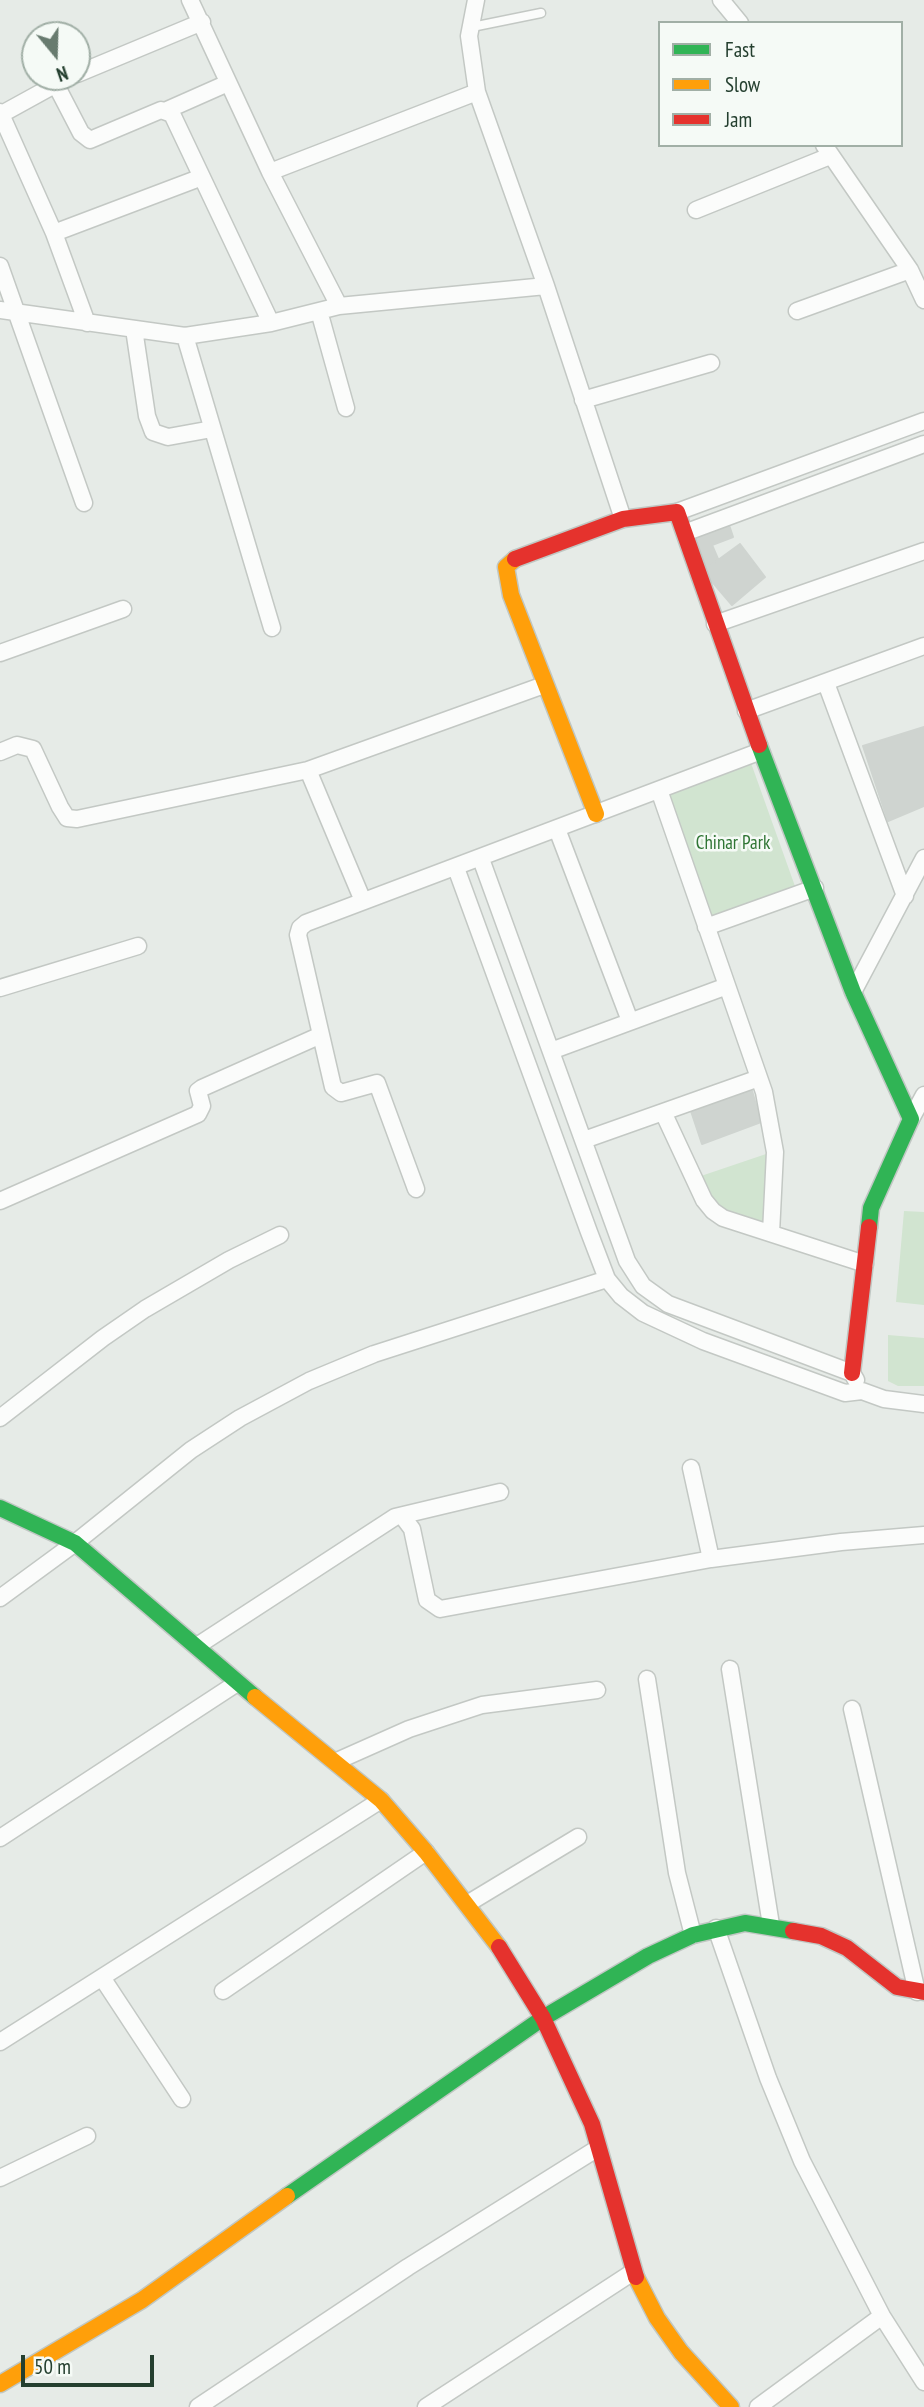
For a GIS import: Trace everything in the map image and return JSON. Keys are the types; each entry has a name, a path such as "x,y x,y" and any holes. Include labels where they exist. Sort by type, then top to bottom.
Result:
{"street":[{"path":"190,0 270,172 339,306"},
{"path":"476,0 469,36 477,92 546,286 623,519"},
{"path":"721,0 738,21"},
{"path":"91,68 202,22"},
{"path":"66,91 81,133 90,139 228,83"},
{"path":"42,91 0,114 54,233 87,323"},
{"path":"270,172 477,92"},
{"path":"167,110 271,323"},
{"path":"696,210 827,150 910,270 924,300"},
{"path":"54,233 202,177"},
{"path":"0,266 19,313 83,503"},
{"path":"797,311 910,270"},
{"path":"0,310 185,336 271,323 339,306 546,286"},
{"path":"319,311 346,408"},
{"path":"134,329 147,416 153,432 168,437 212,429"},
{"path":"185,336 272,628"},
{"path":"583,400 711,363"},
{"path":"596,814 511,595 506,566 518,555 623,519 677,512 924,421"},
{"path":"687,532 924,444"},
{"path":"677,512 687,532 746,712 853,992 911,1119"},
{"path":"715,624 924,551"},
{"path":"0,653 123,610"},
{"path":"746,712 924,646"},
{"path":"826,683 905,896"},
{"path":"0,752 17,745 33,749 60,807 67,818 77,819 308,770 544,685"},
{"path":"416,1189 380,1087 371,1082 341,1093 336,1091 298,934 300,928 306,923 363,901 481,859 761,751"},
{"path":"308,770 363,901"},
{"path":"659,790 759,1078 771,1122 775,1152 771,1233"},
{"path":"557,829 630,1021"},
{"path":"853,992 924,858"},
{"path":"481,859 627,1261 643,1286 668,1304 852,1373"},
{"path":"456,868 607,1279 621,1296 643,1313 703,1341 845,1393 862,1391 884,1399 924,1404"},
{"path":"706,927 815,888"},
{"path":"0,988 138,946"},
{"path":"551,1051 727,986"},
{"path":"0,1201 198,1114 202,1106 198,1091 202,1088 321,1035"},
{"path":"584,1140 759,1078"},
{"path":"862,1391 852,1373 871,1208 924,1095"},
{"path":"663,1112 704,1200 713,1211 723,1218 865,1264"},
{"path":"0,1418 145,1309 229,1259 280,1235"},
{"path":"0,1598 75,1543 191,1450 240,1418 309,1381 386,1350 607,1279"},
{"path":"691,1468 711,1559"},
{"path":"197,1646 395,1517 403,1517 423,1508 500,1492"},
{"path":"0,1508 75,1543 197,1646 237,1684 337,1761 380,1800 426,1852 488,1931 543,2018 587,2114 633,2272 656,2318 681,2352 731,2407"},
{"path":"403,1517 412,1529 427,1600 440,1609 711,1559 841,1542 924,1535"},
{"path":"730,1669 771,1926"},
{"path":"646,1679 677,1873 693,1934"},
{"path":"0,1838 237,1684"},
{"path":"337,1761 410,1728 482,1705 597,1690"},
{"path":"0,2384 184,2271 543,2018 649,1956 693,1934 745,1923 821,1936 847,1948 897,1987 920,1992 852,1709"},
{"path":"0,2042 103,1979 380,1800"},
{"path":"467,1904 578,1838"},
{"path":"223,1991 426,1852"},
{"path":"716,1928 768,2078 797,2149 882,2316 924,2382"},
{"path":"103,1979 182,2099"},
{"path":"0,2178 86,2136"},
{"path":"198,2407 408,2267 598,2148"},
{"path":"426,2407 633,2272"},
{"path":"758,2407 882,2316"}],"lane":[{"path":"472,27 541,13"}],"green space":[{"name":"Chinar Park","path":"751,763 796,889 712,919 667,794"},
{"path":"769,1153 766,1224 718,1209 701,1176"},
{"path":"904,1211 924,1212 924,1305 896,1302"},
{"path":"888,1335 924,1338 924,1386 898,1386 888,1381"}],"building":[{"path":"729,525 733,537 712,545 718,559 707,568 696,537"},
{"path":"740,544 765,577 732,605 703,571"},
{"path":"924,727 924,806 888,821 863,746"},
{"path":"752,1091 761,1122 702,1144 691,1111"}],"traffic: fast":[{"path":"759,745 853,992 911,1119 871,1208 869,1227"},
{"path":"0,1508 75,1543 255,1697"},
{"path":"287,2196 543,2018 648,1956 693,1935 745,1923 793,1931"}],"traffic: slow":[{"path":"515,559 506,567 511,595 596,814"},
{"path":"255,1697 381,1800 426,1852 499,1947"},
{"path":"0,2384 142,2300 287,2196"},
{"path":"636,2277 657,2318 681,2352 731,2407"}],"traffic: jam":[{"path":"515,559 623,519 677,512 759,745"},
{"path":"852,1373 869,1227"},
{"path":"793,1931 821,1936 847,1948 897,1987 924,1992"},
{"path":"499,1947 543,2018 592,2124 636,2277"}]}
